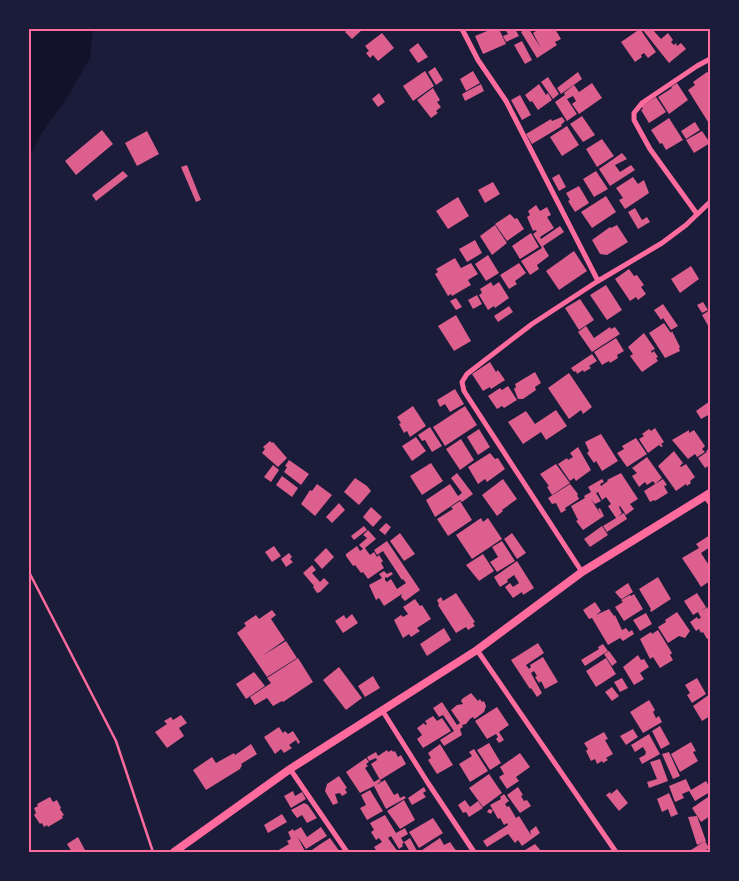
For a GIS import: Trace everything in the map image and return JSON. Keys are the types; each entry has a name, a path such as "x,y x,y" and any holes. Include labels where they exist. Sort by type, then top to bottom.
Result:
{"main road":[{"path":"174,852 290,769 477,650 582,572 708,494"}],"street":[{"path":"462,29 478,60 506,101 598,281"},
{"path":"697,214 650,149 634,120 634,113 642,103 710,58"},
{"path":"582,572 464,391 462,382 467,374 532,324 598,281 662,243 710,202"},
{"path":"708,494 710,503"},
{"path":"477,650 616,852"},
{"path":"382,710 474,852"},
{"path":"290,769 347,852"}],"lane":[{"path":"29,572 116,741 153,852"}],"shaded area":[{"path":"29,29 92,29 93,31 90,58 65,101 41,134 29,158"}],"building":[{"path":"348,29 363,29 352,39 345,32"},
{"path":"492,29 499,29 506,44 483,54 475,36"},
{"path":"505,29 515,29 519,36 506,42 503,36 508,34"},
{"path":"529,29 541,48 533,33 539,29 555,29 561,39 555,42 557,45 537,58 521,32"},
{"path":"640,29 656,52 648,58 644,53 635,62 621,42"},
{"path":"642,29 652,29 661,39 668,33 674,45 676,43 677,46 681,43 686,49 669,63"},
{"path":"382,33 394,48 378,61 373,55 370,58 366,53 369,51 365,46"},
{"path":"522,41 532,60 525,64 514,45"},
{"path":"418,43 428,57 418,63 409,50"},
{"path":"435,67 443,80 436,85 428,72"},
{"path":"425,71 434,86 413,101 403,86"},
{"path":"473,71 480,83 466,91 460,79"},
{"path":"578,72 582,79 561,94 557,88"},
{"path":"707,72 710,74 710,125 688,90 695,85 693,82"},
{"path":"548,77 559,94 553,99 541,82"},
{"path":"592,83 602,98 579,114 572,104 576,101 573,96 567,99 577,114 567,121 555,102 574,85 579,92"},
{"path":"677,83 688,100 669,114 658,97"},
{"path":"481,84 484,91 465,101 462,94"},
{"path":"539,84 546,95 548,93 552,100 538,110 525,95"},
{"path":"433,88 440,100 437,102 441,107 436,111 438,113 431,118 417,100"},
{"path":"379,93 385,102 378,107 372,99"},
{"path":"520,95 531,115 522,120 511,100"},
{"path":"656,97 666,112 649,123 641,110 643,109 641,106"},
{"path":"582,116 595,135 583,142 570,124"},
{"path":"562,117 565,121 562,126 532,144 526,134 551,119 552,121"},
{"path":"669,118 683,140 666,150 651,130"},
{"path":"695,122 700,130 686,139 681,131"},
{"path":"567,126 579,145 562,156 550,137"},
{"path":"102,130 113,144 76,175 65,161"},
{"path":"147,131 159,154 137,166 125,143"},
{"path":"702,131 710,143 694,153 686,140"},
{"path":"602,139 614,156 597,167 586,149"},
{"path":"622,153 627,159 615,165 620,172 631,165 635,170 610,186 599,169"},
{"path":"187,165 201,200 196,202 181,167"},
{"path":"123,171 128,176 96,201 92,195"},
{"path":"596,171 608,189 594,197 583,179"},
{"path":"559,174 566,187 559,191 552,178"},
{"path":"633,177 638,184 644,180 649,193 625,209 619,200 623,198 616,188"},
{"path":"493,182 500,194 485,203 478,190"},
{"path":"579,186 589,203 575,212 568,201 570,200 566,193"},
{"path":"606,196 616,212 592,228 581,212"},
{"path":"458,197 469,216 448,229 436,211"},
{"path":"536,205 540,211 547,207 551,215 547,217 554,228 540,237 541,239 560,226 564,232 543,246 549,256 537,265 539,269 530,275 521,261 542,248 533,234 537,231 533,231 527,217 530,215 528,211"},
{"path":"635,208 642,220 647,217 650,222 638,229 628,212"},
{"path":"510,214 515,219 517,218 524,229 507,241 495,224"},
{"path":"495,225 507,243 492,255 480,236"},
{"path":"617,225 628,242 607,255 600,254 592,240 610,227"},
{"path":"531,233 539,247 520,259 512,246"},
{"path":"475,240 482,253 467,262 459,249"},
{"path":"574,251 587,271 559,290 546,271"},
{"path":"488,255 499,273 486,281 475,264"},
{"path":"455,258 461,268 471,263 478,274 468,280 471,285 452,296 451,294 448,296 435,274 438,272 436,269"},
{"path":"519,263 526,273 515,281 517,284 509,289 500,275"},
{"path":"691,266 699,279 680,293 671,279"},
{"path":"629,269 634,276 637,275 644,285 641,287 646,294 638,300 636,297 630,301 615,279"},
{"path":"491,282 493,286 499,282 509,298 495,308 494,306 488,310 479,295 482,293 480,289"},
{"path":"606,285 622,310 607,320 590,295"},
{"path":"477,295 482,304 473,309 468,300"},
{"path":"456,298 462,307 456,310 450,301"},
{"path":"580,299 594,320 579,330 565,308"},
{"path":"703,302 708,310 702,313 697,305"},
{"path":"663,304 678,326 671,330 663,318 661,320 654,310"},
{"path":"509,306 513,312 498,322 494,316"},
{"path":"710,310 710,329 702,315"},
{"path":"456,315 471,341 454,351 438,326"},
{"path":"664,323 671,333 672,331 680,347 680,351 665,358 649,333"},
{"path":"586,326 594,338 610,327 611,329 615,327 620,334 592,352 578,332"},
{"path":"644,333 655,349 651,351 652,353 654,351 658,361 642,372 630,356 633,354 628,347"},
{"path":"616,338 624,351 617,355 618,358 602,365 594,352"},
{"path":"592,354 597,361 589,366 591,368 577,374 576,371 574,372 571,368"},
{"path":"490,362 496,372 498,370 505,380 491,389 490,387 483,391 472,374"},
{"path":"535,372 541,383 535,387 536,390 523,399 518,399 514,389 516,387 515,384"},
{"path":"569,373 592,407 583,414 581,410 569,419 548,388"},
{"path":"508,386 517,400 504,408 502,406 497,409 488,396 500,388 502,390"},
{"path":"455,389 464,404 450,412 445,404 440,407 437,400"},
{"path":"710,401 710,414 701,419 696,411"},
{"path":"413,406 426,426 410,437 407,431 404,433 397,417"},
{"path":"465,406 477,425 445,446 433,427"},
{"path":"556,410 567,426 546,440 541,432 523,444 508,422 526,411 535,424"},
{"path":"430,427 442,446 432,452 425,440 422,441 418,435"},
{"path":"655,428 664,442 661,444 663,446 659,445 648,453 639,439 649,429 651,431"},
{"path":"479,429 490,447 478,455 467,437"},
{"path":"689,430 689,433 694,430 705,446 702,449 705,452 697,457 695,454 688,459 672,440"},
{"path":"601,434 618,461 602,471 596,461 594,463 587,453 589,451 585,442"},
{"path":"416,437 426,451 412,461 402,446"},
{"path":"636,438 647,454 627,467 617,453 624,449 622,446"},
{"path":"461,439 474,460 460,470 446,449"},
{"path":"270,441 287,458 278,467 262,453 265,449 263,447"},
{"path":"578,447 591,470 576,481 574,478 570,481 558,464 567,458 568,460 573,457 570,453"},
{"path":"710,448 710,465 705,468 698,458"},
{"path":"674,451 683,463 680,466 686,464 695,477 687,486 686,484 676,491 658,466"},
{"path":"490,453 495,459 498,458 505,469 487,482 485,479 478,484 468,467"},
{"path":"647,457 662,478 655,484 653,481 647,485 645,482 639,487 632,476 637,473 632,468"},
{"path":"289,460 309,474 301,485 284,472"},
{"path":"431,463 443,481 422,495 410,476"},
{"path":"556,464 570,483 552,495 547,487 549,486 540,474"},
{"path":"273,465 279,470 271,482 264,477"},
{"path":"457,473 473,494 462,502 460,500 435,517 426,500 450,484 458,496 462,493 451,478"},
{"path":"621,473 638,499 630,504 634,509 626,515 620,506 622,513 618,516 624,513 627,519 607,532 603,526 616,518 608,506 611,504 606,497 602,500 598,492 596,493 601,501 595,504 591,499 601,515 598,509 600,508 604,516 583,530 576,521 578,520 571,506 591,492 588,487 602,479 604,482 600,484 601,486 607,480"},
{"path":"282,476 298,488 292,497 276,485"},
{"path":"355,478 371,491 359,505 344,492"},
{"path":"503,479 517,499 497,516 482,495"},
{"path":"663,479 667,485 664,486 668,493 650,502 644,491"},
{"path":"317,484 332,495 315,516 301,504 310,490 312,491"},
{"path":"570,484 578,494 579,499 561,513 556,503 552,504 548,498"},
{"path":"460,501 472,520 448,536 437,519 453,509 451,507"},
{"path":"339,503 345,510 332,523 326,517"},
{"path":"371,507 382,517 373,527 363,517"},
{"path":"481,518 483,522 488,518 502,539 472,559 456,535"},
{"path":"386,523 391,527 385,535 379,530"},
{"path":"364,526 367,530 354,540 351,536"},
{"path":"602,526 608,535 590,547 584,539"},
{"path":"368,530 376,539 365,548 370,555 374,552 377,557 379,555 383,561 381,563 384,568 368,579 355,565 353,566 346,554 357,546 360,551 363,549 359,545 367,538 363,535"},
{"path":"400,533 415,554 404,561 390,541"},
{"path":"512,533 526,553 517,559 504,539"},
{"path":"710,535 710,547 701,553 710,567 710,581 701,587 682,558 699,548 696,544"},
{"path":"387,541 420,590 405,601 401,597 402,594 384,606 379,598 376,600 369,585 382,578 379,574 384,571 387,574 391,572 393,574 387,578 385,577 385,580 387,582 391,579 397,589 406,583 383,551 377,555 374,550"},
{"path":"502,541 515,561 497,572 490,562 498,557 492,547"},
{"path":"274,546 281,556 272,562 265,552"},
{"path":"326,548 334,557 322,569 314,560"},
{"path":"289,553 292,557 290,559 293,562 286,567 281,559"},
{"path":"483,554 494,571 479,581 466,565"},
{"path":"517,561 534,588 523,595 522,592 513,598 505,587 510,583 513,587 519,583 514,575 500,587 494,577"},
{"path":"312,565 316,570 312,573 320,582 324,578 329,583 317,593 314,586 303,573"},
{"path":"658,577 671,599 651,612 639,589"},
{"path":"628,583 633,592 622,599 615,592"},
{"path":"456,593 475,622 473,623 475,626 468,630 466,627 456,633 438,605 437,600 441,597 443,601"},
{"path":"697,593 706,607 701,611 707,607 710,613 710,637 707,639 699,629 696,631 690,622 697,617 698,619 701,618 698,612 693,615 684,601"},
{"path":"634,594 643,609 624,621 615,607 623,602 621,600"},
{"path":"415,599 420,606 422,605 431,619 417,628 420,631 411,637 409,634 403,638 394,620 401,615 403,617 408,614 403,607"},
{"path":"595,602 601,611 596,615 609,609 615,615 622,630 626,628 629,632 632,630 634,634 623,641 620,638 608,645 592,618 589,619 583,610"},
{"path":"272,610 276,615 271,619 285,640 262,656 286,641 297,658 267,677 237,633 246,626 244,623 256,615 259,619"},
{"path":"677,612 690,631 685,638 679,636 668,643 658,627"},
{"path":"646,613 652,624 640,631 633,620"},
{"path":"352,614 358,623 343,633 335,621 344,615 346,619"},
{"path":"444,628 451,640 427,656 420,644"},
{"path":"658,630 672,653 670,655 673,660 660,668 653,657 650,659 640,639"},
{"path":"538,643 544,653 526,665 529,669 530,665 543,657 558,682 545,689 541,681 539,683 535,677 537,676 534,671 531,673 542,693 537,697 511,660"},
{"path":"603,644 608,651 585,666 581,660 599,649 598,647"},
{"path":"609,651 617,662 612,666 604,654"},
{"path":"638,655 641,660 644,659 649,667 640,673 644,679 634,685 623,667"},
{"path":"298,658 313,682 283,702 273,706 267,698 255,705 250,697 271,683 267,678"},
{"path":"606,658 616,674 596,687 586,671"},
{"path":"339,667 362,698 346,710 323,680"},
{"path":"254,672 265,686 246,699 236,684"},
{"path":"373,676 380,688 365,697 358,686"},
{"path":"622,678 628,688 620,692 614,682"},
{"path":"697,678 706,694 692,703 687,695 690,693 685,685"},
{"path":"612,687 619,696 612,701 605,692"},
{"path":"471,693 478,701 480,699 482,702 484,701 486,706 484,712 462,725 463,727 460,729 462,735 444,746 440,740 454,731 443,715 439,717 433,708 442,702 457,725 460,723 451,710 457,705 463,704 462,699"},
{"path":"710,694 710,716 702,721 693,706"},
{"path":"649,700 655,710 653,712 656,718 659,716 662,722 643,733 630,712"},
{"path":"497,707 509,725 499,732 504,740 499,743 496,739 498,737 496,734 487,739 475,721"},
{"path":"181,715 187,723 179,728 184,736 167,748 155,732 167,724 164,721 171,717 173,720"},
{"path":"433,716 437,721 442,718 451,731 423,748 417,739 422,735 417,728 424,723 425,725 427,724 425,721"},
{"path":"660,726 670,744 661,749 652,731"},
{"path":"279,727 283,733 285,731 288,734 293,731 300,742 298,744 296,740 289,745 292,748 284,753 281,749 275,754 264,737"},
{"path":"633,729 638,737 626,745 620,736"},
{"path":"604,732 608,739 605,740 613,754 606,758 608,760 597,764 595,759 591,761 586,751 588,749 584,743"},
{"path":"649,734 660,754 642,764 639,758 645,755 646,752 643,747 635,752 631,745"},
{"path":"691,742 696,751 693,752 698,761 680,772 671,754"},
{"path":"489,743 501,763 490,770 477,750"},
{"path":"251,744 257,754 241,764 240,769 206,790 193,770 212,757 216,763 234,753 235,755"},
{"path":"440,744 453,765 437,774 428,760 431,758 428,753"},
{"path":"474,749 488,771 470,782 459,764 472,756 469,752"},
{"path":"387,750 388,752 395,751 398,757 401,755 406,764 380,780 371,764 377,760 376,758 369,761 367,757 376,752 378,756"},
{"path":"669,752 680,776 673,779 662,754"},
{"path":"520,753 530,767 516,777 519,781 507,789 499,777 504,774 500,767"},
{"path":"366,758 369,762 365,768 374,782 379,779 381,781 376,785 385,780 394,795 398,793 400,798 404,796 406,798 386,809 374,786 360,793 346,772"},
{"path":"660,759 668,781 649,788 647,782 657,779 650,762"},
{"path":"489,774 502,793 483,807 469,788"},
{"path":"339,776 347,788 345,789 347,793 342,796 340,793 335,794 338,803 333,805 325,791 327,784"},
{"path":"686,779 691,790 706,781 710,792 695,801 689,791 682,794 684,798 675,802 669,786"},
{"path":"424,787 426,791 423,793 426,797 412,805 408,798"},
{"path":"518,787 524,801 527,800 531,806 520,813 507,795"},
{"path":"617,789 628,803 619,811 606,795 610,792 611,794"},
{"path":"370,790 383,811 367,820 360,808 366,805 361,795"},
{"path":"293,791 295,796 302,792 306,799 291,808 284,796"},
{"path":"669,793 678,814 671,817 668,809 662,812 657,799"},
{"path":"504,794 509,801 505,804 507,807 509,806 516,818 519,816 531,835 530,831 536,826 540,833 522,846 518,840 515,843 508,834 487,847 483,841 508,825 507,823 504,825 500,818 498,819 490,805 501,799 500,797"},
{"path":"50,797 53,802 57,800 64,815 62,816 63,818 48,827 47,825 44,827 34,815 36,813 34,808 38,806 37,804"},
{"path":"708,797 710,800 710,816 701,822 692,808"},
{"path":"404,800 415,820 400,829 387,811"},
{"path":"465,800 470,807 478,801 483,808 469,817 466,812 463,813 458,805"},
{"path":"304,803 308,805 317,818 307,823 302,815 297,818 291,810"},
{"path":"489,809 493,810 491,814 487,812"},
{"path":"282,814 287,822 268,833 264,825"},
{"path":"385,815 396,833 405,828 408,834 401,838 404,843 399,849 391,836 388,838 398,852 377,852 374,847 382,842 379,838 376,840 371,832 374,830 370,823"},
{"path":"697,816 706,841 697,845 688,817"},
{"path":"433,818 443,833 419,848 409,832"},
{"path":"301,827 307,837 321,827 327,836 306,849 297,836 305,851 278,852 289,844 287,841 291,839 288,832"},
{"path":"78,837 86,852 72,852 67,844"},
{"path":"330,838 340,852 309,852 319,845"},
{"path":"410,838 417,851 415,852 410,852 404,842"},
{"path":"440,838 444,845 450,842 457,852 419,852"},
{"path":"705,841 709,848 703,852 692,852 691,850"},
{"path":"535,844 542,852 526,852 525,850"}]}
